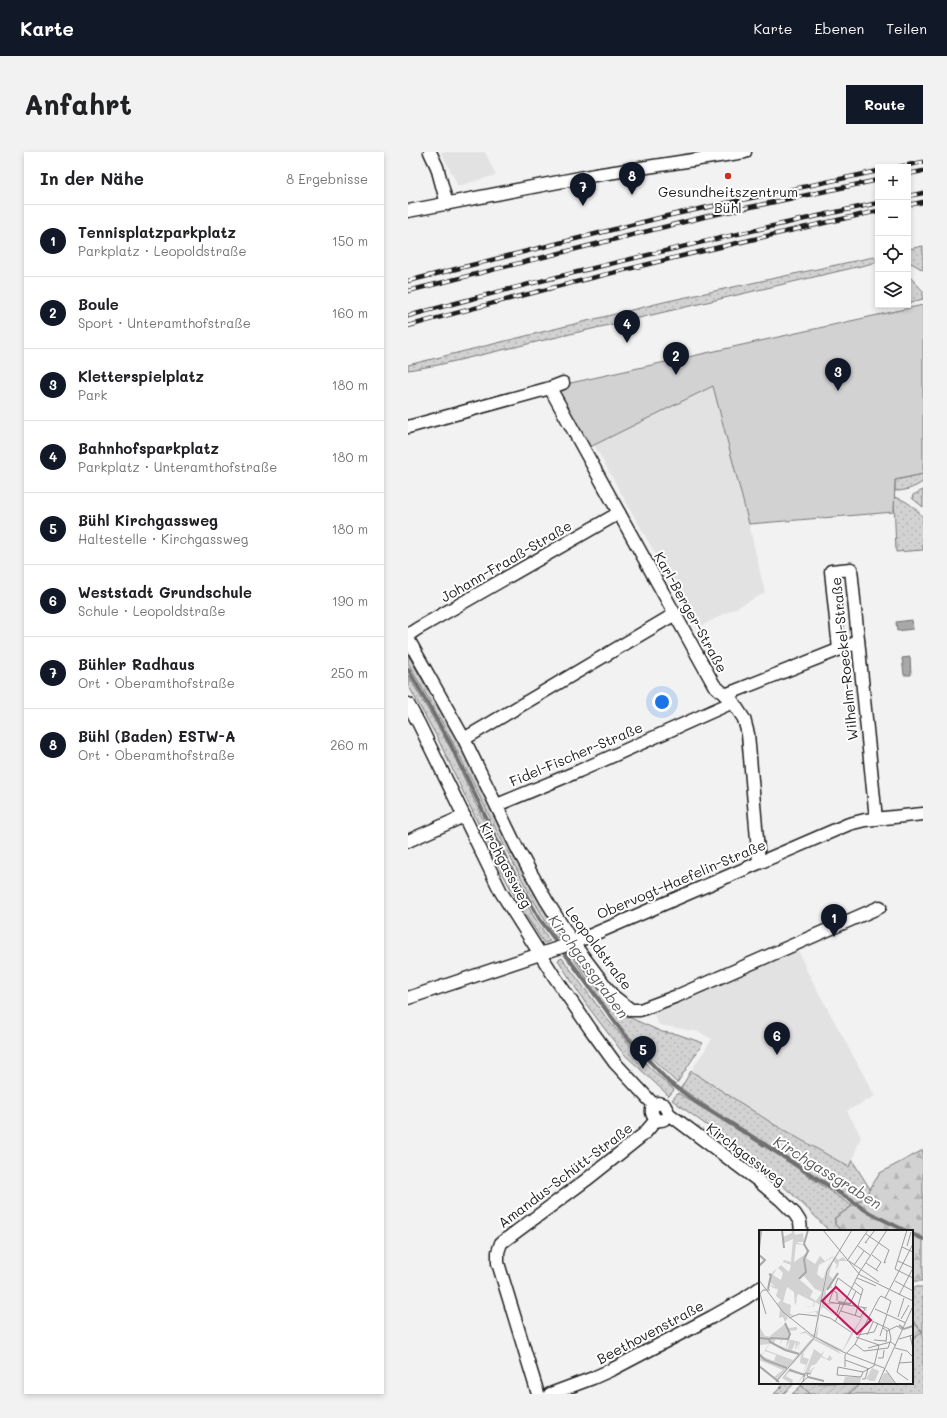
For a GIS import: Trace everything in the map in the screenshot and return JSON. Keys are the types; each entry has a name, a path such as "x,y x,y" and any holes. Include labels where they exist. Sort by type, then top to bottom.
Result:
{"street":[{"path":"430,152 437,167 447,204"},
{"path":"408,211 595,176 745,152"},
{"name":"Karl-Berger-Straße","path":"408,427 556,384 619,513 714,685 729,698 744,719 748,734 759,862"},
{"name":"Johann-Fraaß-Straße","path":"408,635 619,513"},
{"name":"Wilhelm-Roeckel-Straße","path":"839,649 831,570 851,569 876,818"},
{"path":"464,739 675,614"},
{"name":"Leopoldstraße","path":"408,639 464,739 532,876 570,944 612,996 631,1010 640,1010 677,996 880,907"},
{"name":"Fidel-Fischer-Straße","path":"497,805 579,771 729,698 858,642"},
{"name":"Kirchgassweg","path":"408,704 420,724 501,892 544,953 573,1005 608,1053 654,1105 658,1103 662,1104 667,1109 669,1114 756,1179 795,1214 801,1227"},
{"name":"Obervogt-Haefelin-Straße","path":"408,998 570,944 849,824 876,818 923,814"},
{"path":"408,841 464,816"},
{"path":"654,1105 651,1111 656,1120 667,1119 669,1114"},
{"name":"Amandus-Schütt-Straße","path":"538,1394 498,1263 498,1252 501,1243 622,1151 648,1130 656,1120"},
{"name":"Beethovenstraße","path":"550,1394 594,1378 613,1369 712,1317 759,1289"}],"shaded area":[{"path":"441,152 485,152 496,175 458,186"},
{"path":"713,385 749,524 765,593 697,628 594,445"},
{"path":"912,620 913,629 897,631 896,622"},
{"path":"910,657 911,675 904,675 902,658"},
{"path":"797,947 807,971 875,1096 847,1111 861,1136 850,1167 775,1125 691,1071 712,1039 699,1032 659,1025 652,1011"}],"green space":[{"path":"923,246 923,270 911,263 911,248"},
{"path":"875,257 875,263 438,365 408,370 408,365 668,301"},
{"path":"911,278 923,291 923,299 911,302"},
{"path":"923,305 923,474 895,480 894,512 749,524 713,386 588,448 560,396 560,391 566,384"},
{"path":"923,474 923,482 909,489 895,491 895,480"},
{"path":"923,490 923,507 912,498 913,495"},
{"path":"894,497 903,500 917,510 923,517 923,550 896,552"},
{"path":"408,655 459,742 513,855 561,936 556,938 528,891 449,735 408,663"},
{"path":"408,675 451,749 491,837 511,876 534,917 550,941 544,943 521,908 498,865 437,737 408,685"},
{"path":"573,954 614,1007 624,1015 662,1032 677,1034 703,1043 677,1083 627,1034 610,1013 571,955"},
{"path":"562,958 608,1020 650,1068 674,1090 669,1096 623,1053 586,1004 558,960"},
{"path":"691,1071 775,1125 849,1167 852,1160 870,1189 864,1198 857,1202 705,1105 681,1088"},
{"path":"678,1093 781,1157 852,1206 835,1218 835,1224 840,1230 828,1230 793,1195 754,1161 672,1100"},
{"path":"923,1150 923,1281 913,1281 913,1230 840,1230 835,1224 835,1218 864,1198 880,1173"},
{"path":"913,1287 923,1287 923,1394 848,1394 860,1384 913,1384 913,1339 922,1331 913,1321"},
{"path":"913,1321 922,1332 913,1339"},
{"path":"784,1384 794,1384 783,1394 774,1394"},
{"path":"860,1384 848,1394 810,1394 801,1385"},
{"path":"801,1386 810,1394 792,1394"}],"waterway":[{"name":"Kirchgassgraben","path":"408,669 450,743 507,861 539,918 623,1033 669,1082 696,1102 870,1213 904,1230"},
{"name":"Kirchgassgraben","path":"913,1234 923,1239"}],"railway":[{"path":"911,164 923,162"},
{"path":"911,173 923,171"},
{"path":"408,281 671,215 875,172"},
{"path":"408,291 708,216 875,181"},
{"path":"911,195 923,193"},
{"path":"911,204 923,202"},
{"path":"408,316 642,256 875,204"},
{"path":"408,326 642,266 875,212"}],"place":[{"name":"Gesundheitszentrum Bühl","path":"728,176"},
{"name":"Bühl (Baden) ESTW-A","path":"632,195"},
{"name":"Bühler Radhaus","path":"583,206"},
{"name":"Bahnhofsparkplatz","path":"627,343"},
{"name":"Boule","path":"676,375"},
{"name":"Kletterspielplatz","path":"838,391"},
{"name":"Tennisplatzparkplatz","path":"834,937"},
{"name":"Weststadt Grundschule","path":"777,1055"},
{"name":"Bühl Kirchgassweg","path":"643,1069"}]}
